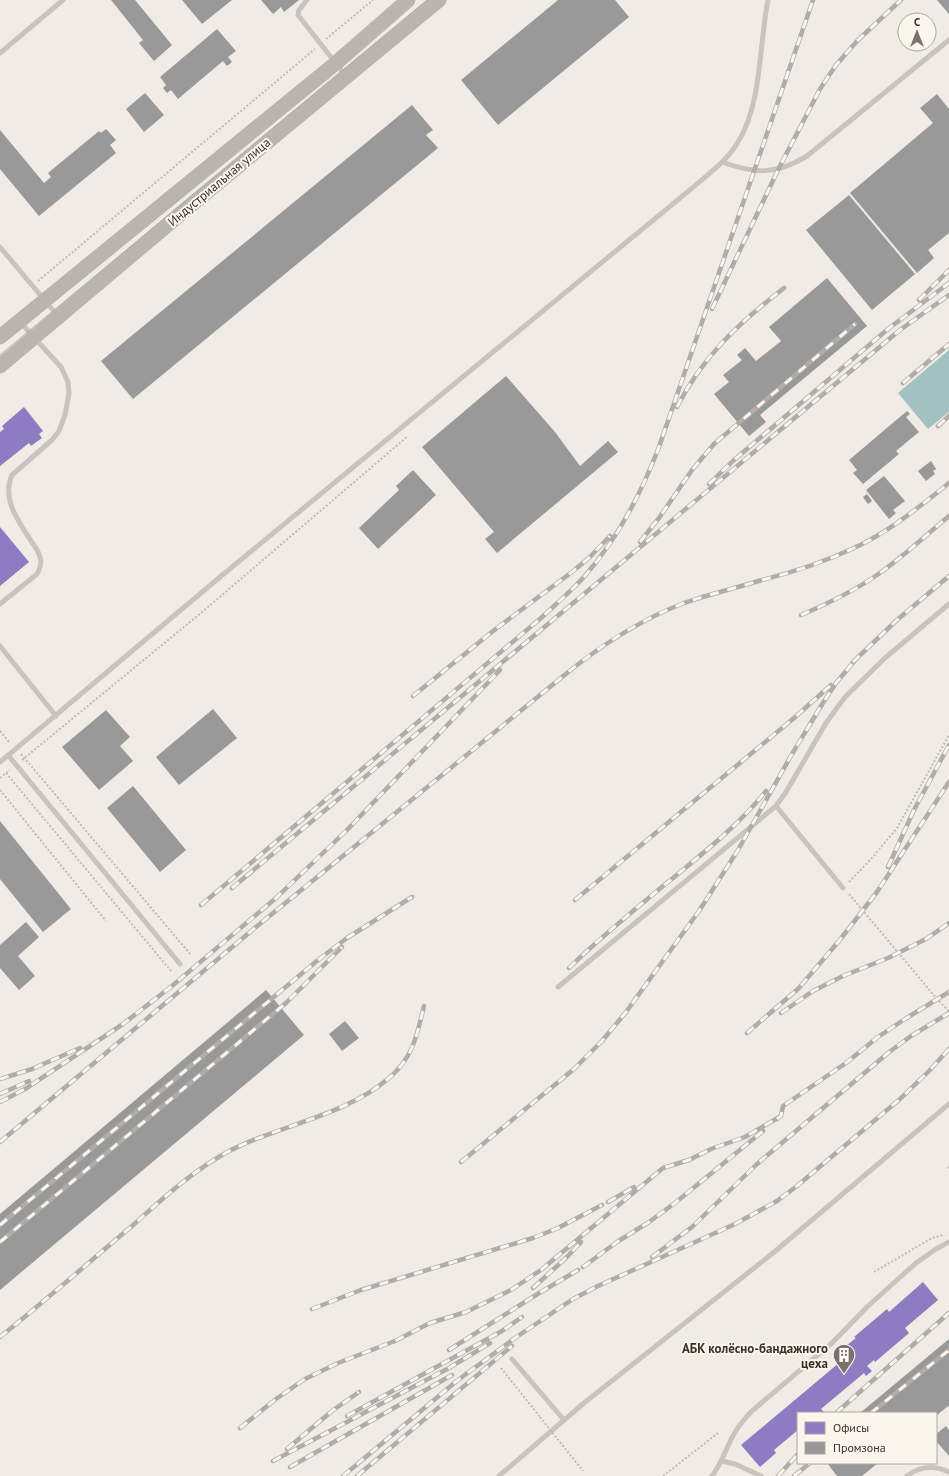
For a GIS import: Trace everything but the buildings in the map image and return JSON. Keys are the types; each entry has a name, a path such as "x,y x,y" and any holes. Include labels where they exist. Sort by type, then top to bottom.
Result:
{"main road":[{"name":"Индустриальная улица","path":"0,337 336,63 408,0"},
{"name":"Индустриальная улица","path":"0,366 58,316 439,0"}],"lane":[{"path":"0,53 63,0"},
{"path":"307,0 299,10 298,15 347,77"},
{"path":"0,762 722,162 738,143 749,119 757,81 768,0"},
{"path":"722,162 741,169 765,171 778,170 798,162 949,40"},
{"path":"0,247 58,316"},
{"path":"0,604 37,574 41,567 41,557 7,507 4,497 7,481 55,437 63,425 68,400 68,382 65,373 20,321"},
{"path":"558,987 776,806 786,792 826,723 845,697 885,658 949,604"},
{"path":"0,646 56,716"},
{"path":"8,755 180,964"},
{"path":"776,806 843,888"},
{"path":"499,1476 564,1420 768,1257 949,1104"},
{"path":"712,1476 722,1460 735,1432 743,1420 752,1411 832,1344 859,1315 916,1262 949,1242"},
{"path":"512,1359 564,1420"},
{"path":"722,1460 735,1464 760,1476"},
{"path":"907,1476 919,1469 928,1467 938,1467 949,1472"}],"path":[{"path":"32,286 373,0"},
{"path":"0,778 201,613 408,436"},
{"path":"0,731 25,758 190,955"},
{"path":"949,736 897,828 871,859 843,888 937,1000 949,1011"},
{"path":"3,769 171,971"},
{"path":"0,790 106,922"},
{"path":"874,1272 932,1238 949,1233"},
{"path":"501,1368 584,1470"},
{"path":"663,1476 718,1433"}],"water":[{"path":"949,350 949,412 928,429 898,393"}],"tram line":[{"path":"0,355 427,0"}],"railway":[{"path":"201,905 541,618 583,578 607,548 636,499 659,447 813,0"},
{"path":"712,309 778,170 820,89 836,65 858,40 901,0"},
{"path":"919,300 949,270"},
{"path":"709,484 734,460 888,329 949,283"},
{"path":"677,407 687,389 710,356 752,314 784,288"},
{"path":"232,888 900,330 949,295"},
{"path":"640,542 659,518 692,470 714,444 855,324"},
{"path":"903,383 949,344"},
{"path":"938,426 949,416"},
{"path":"0,1142 256,927 594,652 637,625 684,603 797,570 831,558 867,542 892,527 949,483"},
{"path":"801,615 840,597 877,575 905,554 949,516"},
{"path":"413,696 493,631 572,572 590,557 610,536"},
{"path":"853,662 897,620 949,576"},
{"path":"461,1162 574,1069 602,1041 626,1012 699,911 738,850 821,706 836,683 857,658"},
{"path":"0,1102 25,1089 123,1024 172,986 276,898 347,830 500,670"},
{"path":"575,900 794,718 831,685"},
{"path":"888,867 914,810 949,745"},
{"path":"747,1033 798,989 839,941 877,892 949,782"},
{"path":"569,968 640,905 706,851 727,832 766,791"},
{"path":"0,1225 318,960 347,938 412,897"},
{"path":"781,1013 813,991 843,976 888,958 926,939 949,923"},
{"path":"0,1242 286,1003 342,947"},
{"path":"777,1119 781,1116 783,1106 846,1063 878,1037 949,992"},
{"path":"0,1337 173,1190 206,1165 238,1147 260,1137 349,1104 370,1092 389,1078 404,1062 409,1054 416,1036 424,1006"},
{"path":"652,1257 692,1227 757,1164 888,1053 911,1036 949,1013"},
{"path":"0,1079 32,1069 80,1048"},
{"path":"343,1476 458,1380 515,1338 573,1299 598,1286 735,1224 777,1201 797,1186 900,1099 949,1049"},
{"path":"0,1094 29,1081"},
{"path":"240,1428 276,1399 305,1379 338,1363 395,1341 430,1323 466,1312 511,1290 541,1270 663,1168 689,1160 711,1149 745,1137 781,1116"},
{"path":"583,1267 675,1203 763,1131"},
{"path":"608,1202 634,1187"},
{"path":"312,1309 361,1290 533,1238 558,1228 602,1205"},
{"path":"533,1288 581,1242"},
{"path":"449,1350 578,1270"},
{"path":"837,1412 949,1313"},
{"path":"347,1416 502,1331 522,1317"},
{"path":"273,1461 449,1368 490,1343"},
{"path":"357,1476 512,1346"},
{"path":"872,1412 949,1350"},
{"path":"290,1467 452,1375"},
{"path":"287,1449 332,1411 359,1392"},
{"path":"778,1476 797,1455"},
{"path":"794,1476 809,1464"}],"place":[{"name":"АБК колёсно-бандажного цеха","path":"844,1374"}]}
